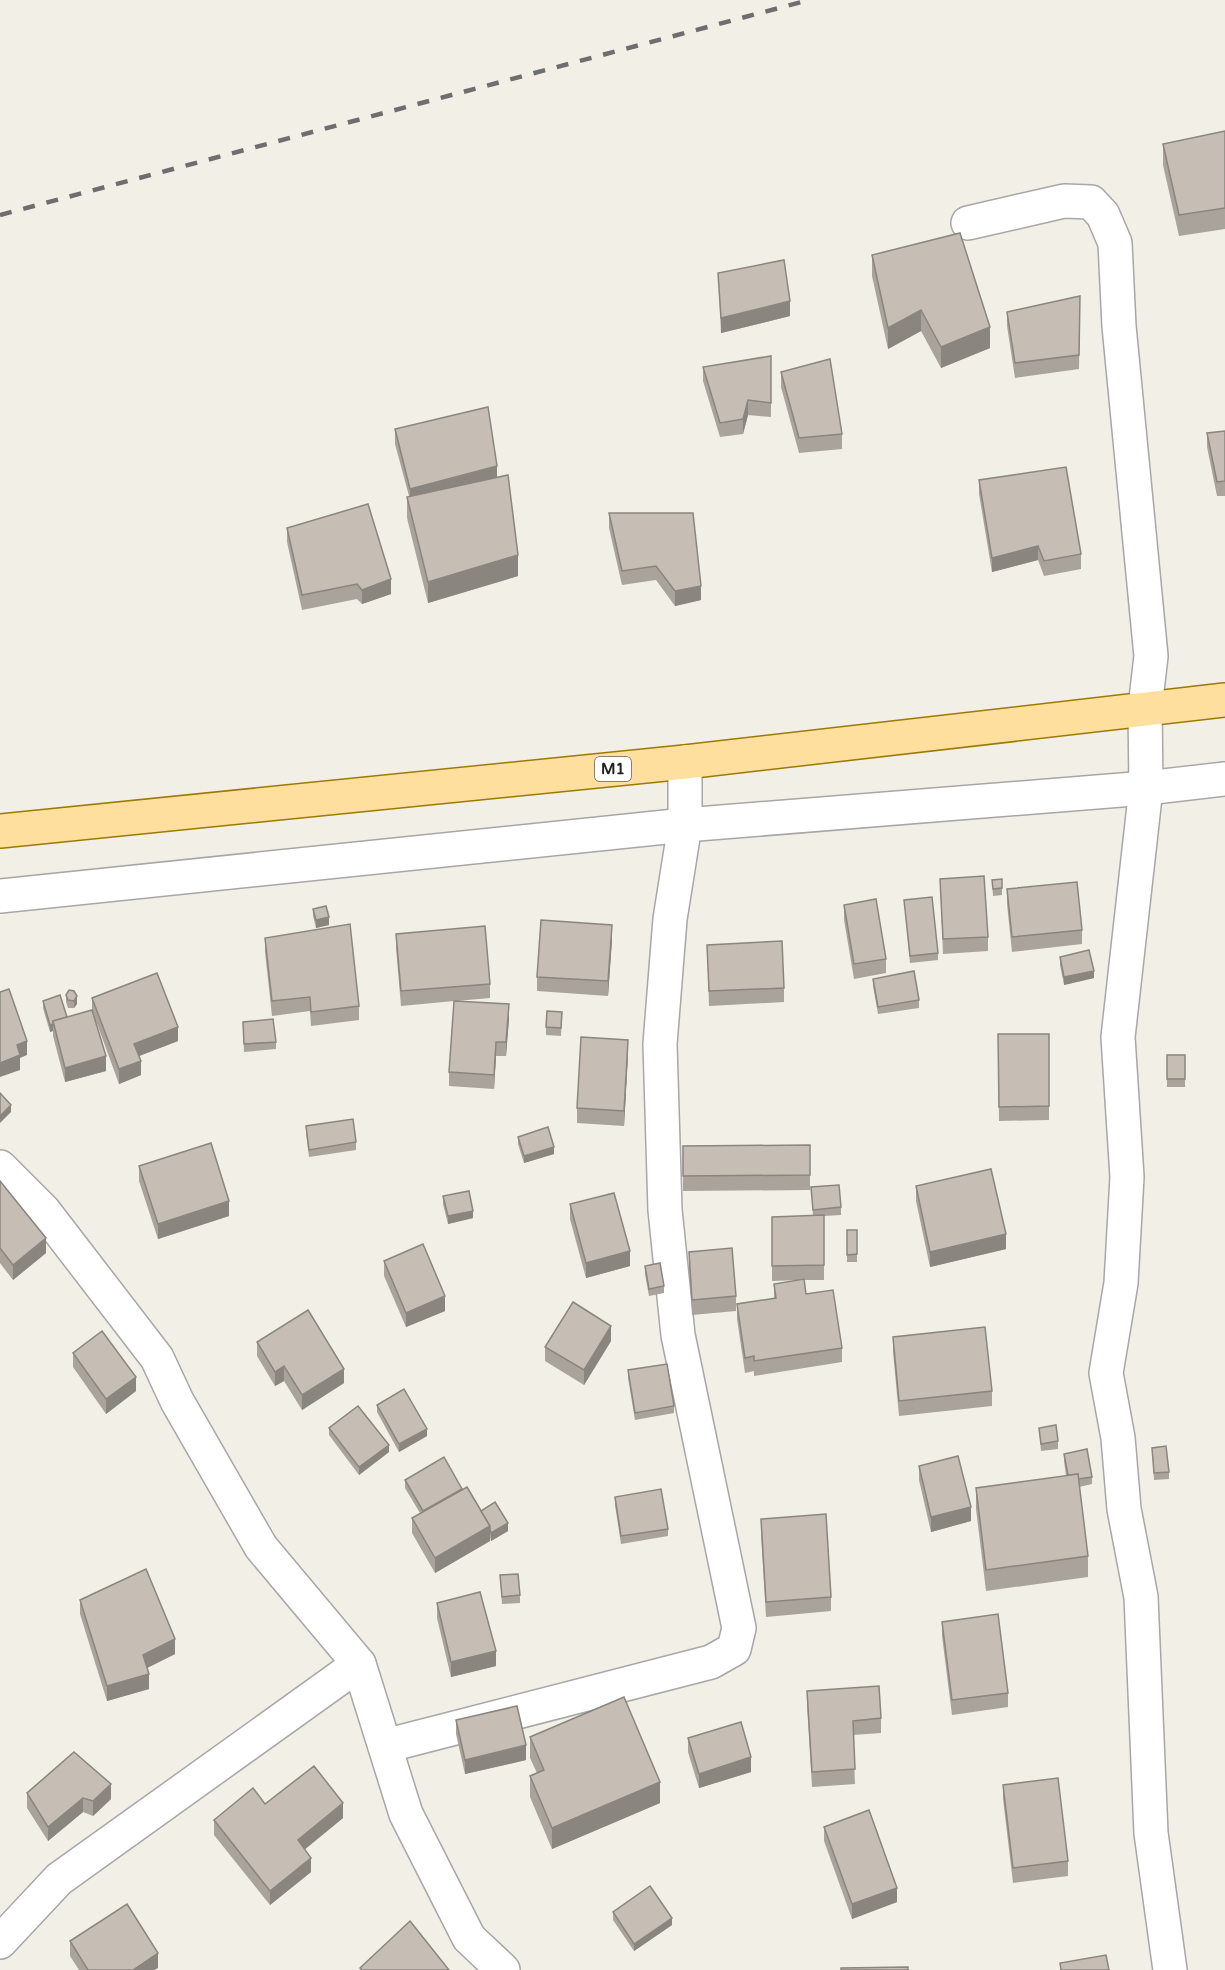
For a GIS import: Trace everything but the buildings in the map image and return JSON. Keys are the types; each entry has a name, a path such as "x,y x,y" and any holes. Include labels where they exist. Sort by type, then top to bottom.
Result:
{"main road":[{"name":"M1","path":"0,831 685,762 1225,700"}],"street":[{"path":"968,223 1064,201 1091,202 1103,215 1115,243 1119,326 1151,656 1145,708 1146,788 1118,1036 1126,1178 1121,1283 1106,1372 1118,1438 1124,1509 1141,1597 1151,1833 1170,1970"},
{"path":"385,1746 711,1662 734,1649 739,1628 678,1335 665,1210 660,1044 670,919 685,825 685,762"},
{"path":"0,896 685,825 1146,788 1225,779"},
{"path":"0,1167 44,1211 157,1358 177,1401 261,1547 359,1664 406,1814 470,1938 503,1970"},
{"path":"0,1942 59,1879 359,1664"}],"railway":[{"path":"0,215 809,0"}]}
